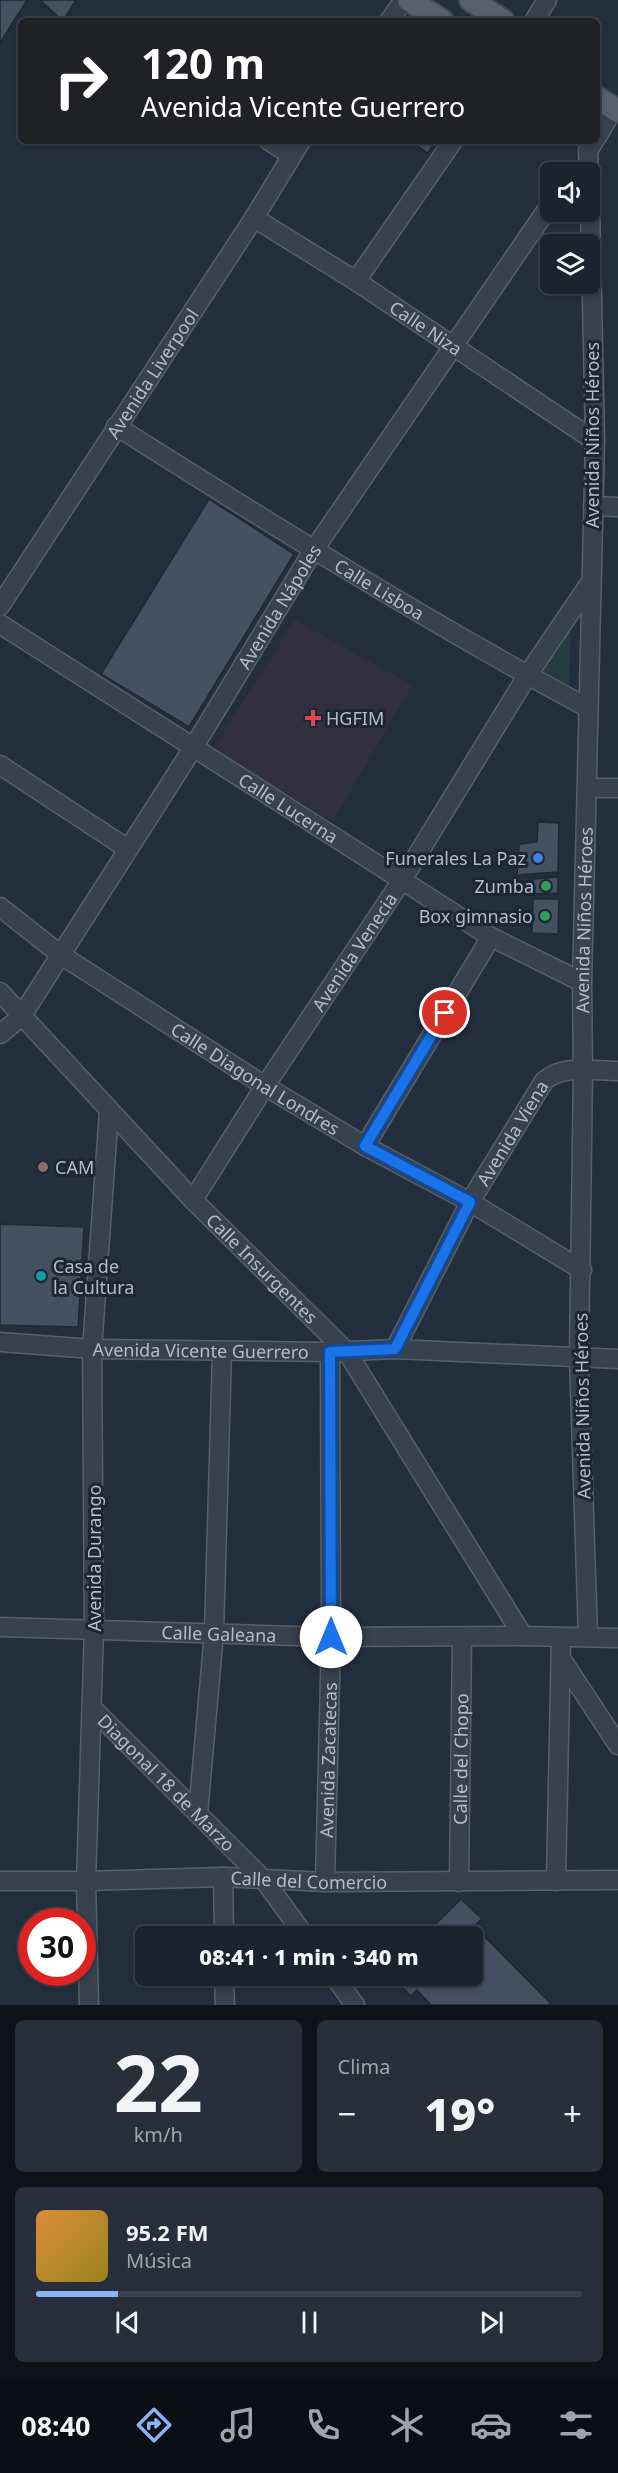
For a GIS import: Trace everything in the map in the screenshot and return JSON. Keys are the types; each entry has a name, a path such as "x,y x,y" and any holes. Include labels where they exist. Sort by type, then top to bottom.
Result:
{"main road":[{"path":"409,0 437,18"},
{"path":"471,0 498,18"}],"street":[{"path":"391,18 404,0"},
{"path":"536,18 547,0"},
{"path":"600,128 610,106"},
{"path":"281,144 296,148"},
{"path":"356,281 451,144"},
{"path":"580,162 592,144"},
{"path":"590,162 593,144"},
{"name":"Avenida Liverpool","path":"0,606 254,218 296,148"},
{"name":"Calle Niza","path":"254,218 356,281 595,441"},
{"name":"Avenida Nápoles","path":"0,1034 21,1017 193,748 313,551 540,219"},
{"name":"Avenida Niños Héroes","path":"588,1637 579,1359 582,1270 582,982 595,441 590,222"},
{"name":"Calle Lisboa","path":"116,426 313,551 527,676 588,708"},
{"path":"593,506 618,507"},
{"name":"Avenida Venecia","path":"193,1200 265,1086 402,879 527,676 590,583"},
{"name":"Calle Lucerna","path":"0,624 491,937 582,982"},
{"path":"0,765 129,849"},
{"path":"587,788 618,788"},
{"name":"Calle Diagonal Londres","path":"0,907 61,955 265,1086 365,1146 470,1202 582,1270"},
{"path":"365,1146 491,937"},
{"name":"Calle Insurgentes","path":"0,992 109,1111 339,1352 523,1636"},
{"name":"Avenida Viena","path":"395,1349 470,1202 544,1081 564,1070 618,1071"},
{"name":"Avenida Durango","path":"89,2005 86,1881 93,1709 93,1349 109,1111"},
{"name":"Avenida Vicente Guerrero","path":"0,1342 93,1349 339,1352 395,1349 618,1359"},
{"path":"198,1813 214,1634 222,1351"},
{"name":"Avenida Zacatecas","path":"325,1882 339,1352"},
{"name":"Calle Galeana","path":"0,1627 331,1637 618,1638"},
{"name":"Calle del Chopo","path":"459,1882 462,1637"},
{"path":"556,1881 561,1639"},
{"path":"562,1660 618,1745"},
{"name":"Diagonal 18 de Marzo","path":"93,1709 264,1880 298,1926"},
{"path":"223,1877 224,1926"},
{"name":"Calle del Comercio","path":"0,1881 223,1877 325,1882 618,1880"},
{"path":"224,1986 225,2005"},
{"path":"341,1986 355,2005"}],"shaded area":[{"name":"HGFIM","path":"295,620 412,685 333,821 212,750"}],"green space":[{"path":"571,619 569,689 537,672"}],"building":[{"path":"0,0 27,0 0,43"},
{"path":"40,0 76,0 65,18 60,18"},
{"path":"414,144 433,144 428,153"},
{"path":"209,499 294,554 189,727 101,674"},
{"name":"Funerales La Paz","path":"538,822 559,823 558,872 517,875 519,844 537,842"},
{"name":"Zumba","path":"558,877 558,893 533,894 533,879"},
{"name":"Box gimnasio","path":"533,899 559,899 558,934 532,933"},
{"name":"Casa de la Cultura","path":"0,1224 84,1227 78,1327 0,1325"},
{"path":"461,1899 482,1919 474,1926 434,1926"},
{"path":"483,1935 552,2005 431,2005 417,1990 411,1996 401,1986 483,1986"}],"place":[{"name":"HGFIM","path":"313,718"},
{"name":"Funerales La Paz","path":"538,858"},
{"name":"Zumba","path":"546,886"},
{"name":"Box gimnasio","path":"545,916"},
{"name":"CAM","path":"43,1167"},
{"name":"Casa de la Cultura","path":"41,1276"}],"route":[{"path":"331,1637 330,1352 395,1349 470,1202 365,1146 445,1013"}]}
